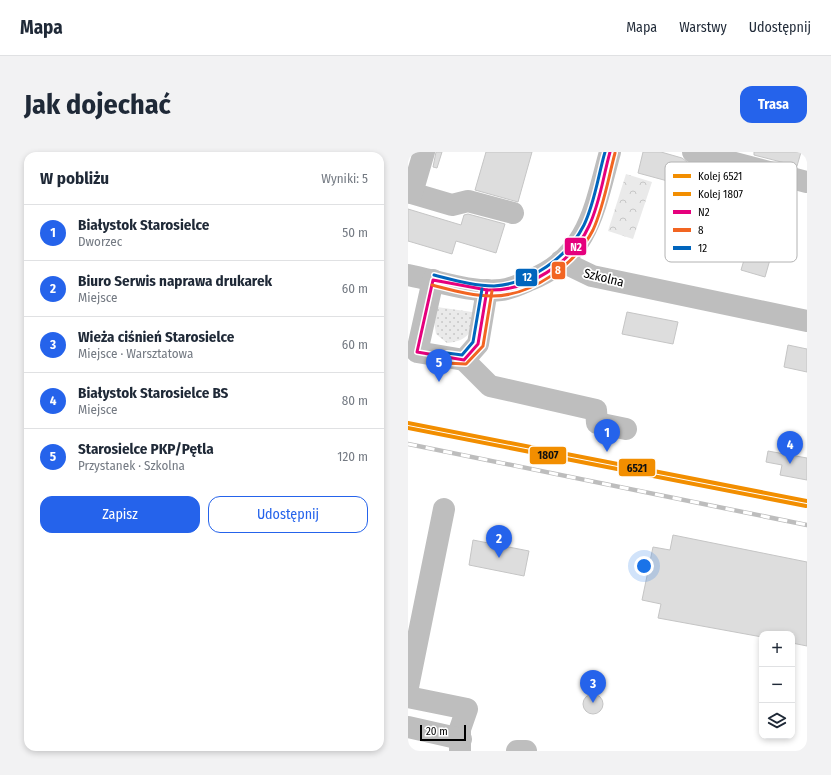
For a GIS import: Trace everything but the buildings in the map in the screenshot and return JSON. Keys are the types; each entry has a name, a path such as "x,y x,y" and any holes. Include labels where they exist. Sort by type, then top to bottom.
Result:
{"street":[{"path":"424,152 410,193 452,205 468,201 513,213"},
{"path":"408,275 468,288 487,290 502,290 539,277 561,261 577,244 588,228 610,152"},
{"path":"693,152 731,162"},
{"path":"797,179 807,182"},
{"name":"Szkolna","path":"561,261 592,276 807,321"},
{"path":"433,280 417,352 464,360 490,386 596,410 597,423 626,429"},
{"path":"464,360 478,344 487,290"},
{"path":"408,687 444,509"},
{"path":"408,697 467,708 460,729 461,745 408,727"},
{"path":"517,751 526,751"}],"green space":[{"path":"626,174 652,182 633,239 608,231"},
{"path":"437,307 472,312 473,319 471,330 464,338 447,343 436,334 434,321"}],"railway":[{"path":"408,444 807,525"}],"rail line":[{"name":"6521","path":"408,423 807,501"},
{"name":"1807","path":"408,428 806,506"}],"transit line":[{"name":"12","path":"434,275 472,284 494,286 521,280 546,267 568,248 584,225 594,198 605,152"},
{"name":"N2","path":"487,290 517,286 532,280 547,273 572,252 589,226 593,217 599,199 610,152"},
{"name":"8","path":"432,285 454,291 484,296 507,295 522,291 551,276 575,255 593,230 603,202 615,153"},
{"name":"N2","path":"433,280 487,290 478,344 464,360 417,352 433,280"},
{"name":"12","path":"447,353 462,355 473,342 482,289"},
{"name":"8","path":"445,363 466,364 483,346 492,291"}],"place":[{"name":"Starosielce PKP/Pętla","path":"439,382"},
{"name":"Białystok Starosielce","path":"607,452"},
{"name":"Białystok Starosielce BS","path":"790,464"},
{"name":"Biuro Serwis naprawa drukarek","path":"499,558"},
{"name":"Wieża ciśnień Starosielce","path":"593,703"}]}
